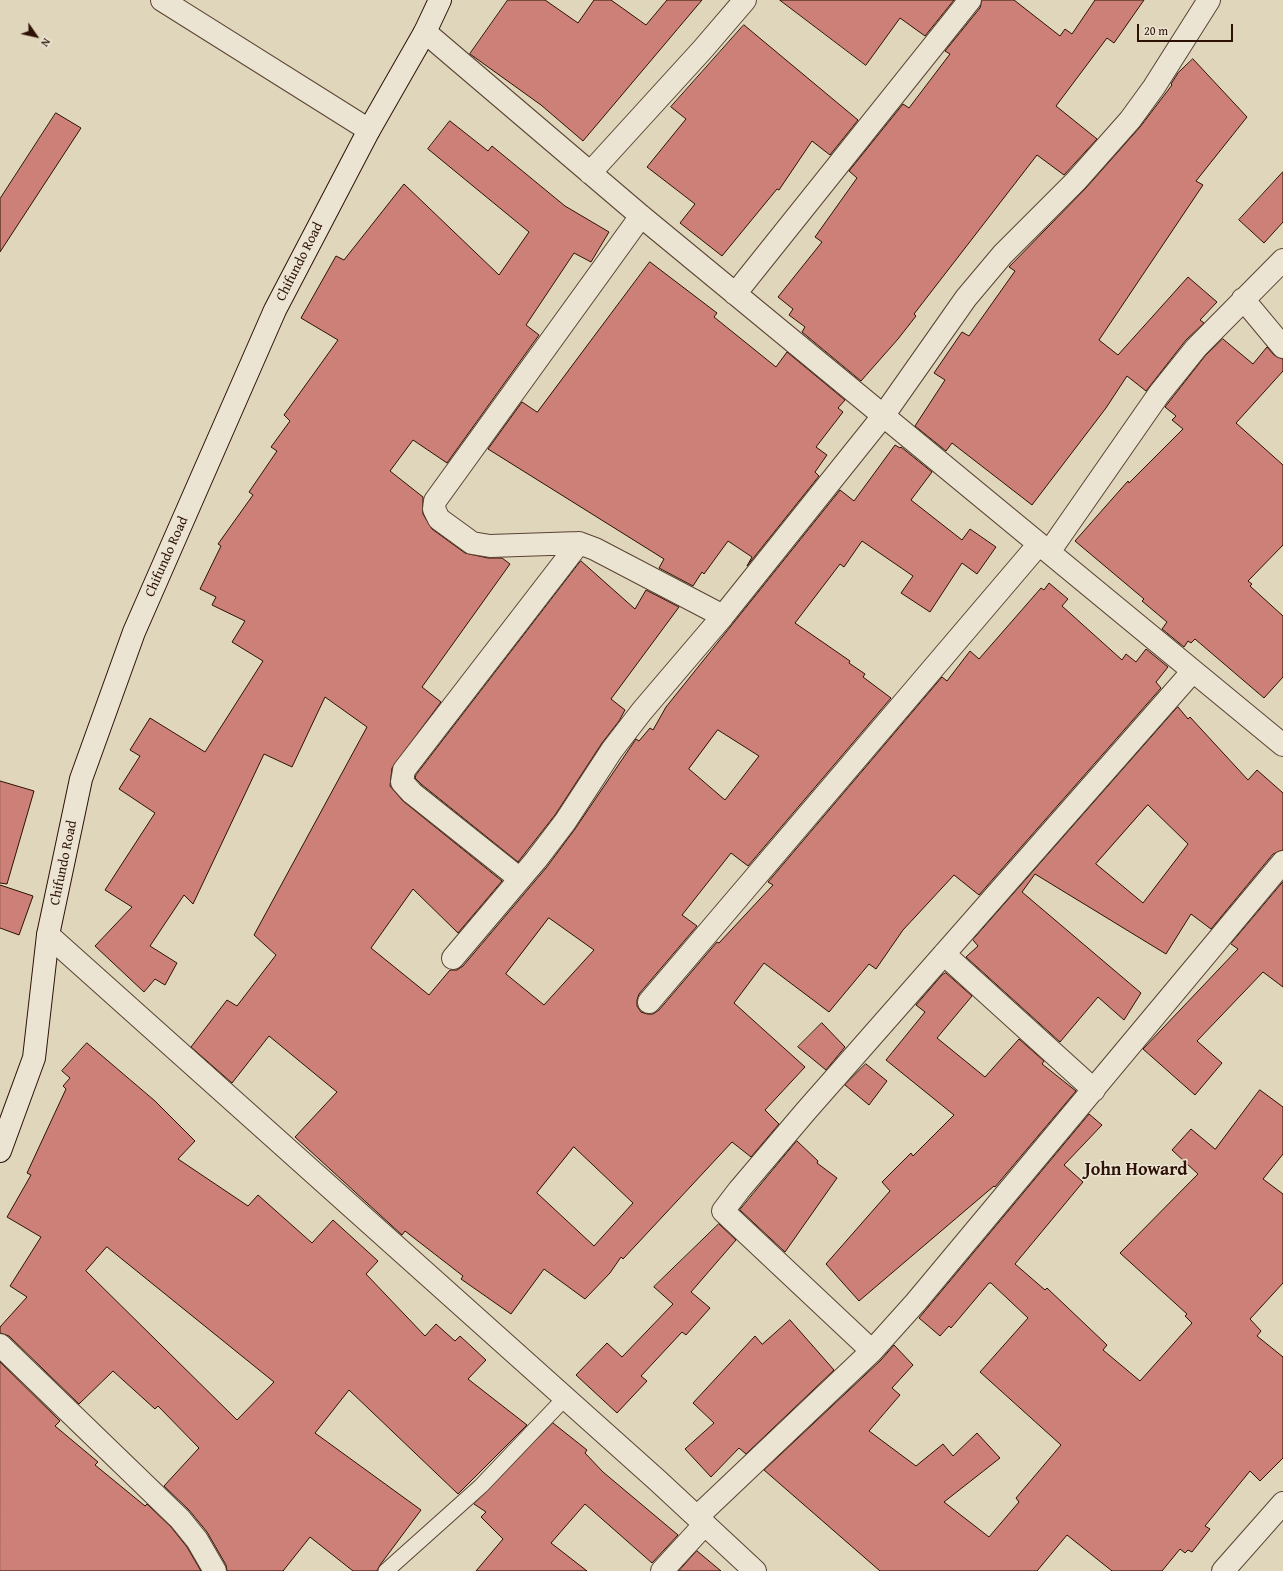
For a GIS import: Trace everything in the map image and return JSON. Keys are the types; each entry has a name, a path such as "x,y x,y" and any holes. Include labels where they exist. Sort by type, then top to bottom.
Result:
{"street":[{"path":"162,0 369,130"},
{"name":"Chifundo Road","path":"0,1151 34,1058 48,935 81,779 134,632 275,310 369,130 425,32 440,0"},
{"path":"590,173 703,49 744,0"},
{"path":"735,294 970,0"},
{"path":"453,958 520,879 565,822 612,750 642,711 723,616 883,416 966,298 1002,254 1076,181 1130,120 1154,87 1209,0"},
{"path":"425,32 641,216 1283,745"},
{"path":"641,216 436,500 434,509 439,519 472,543 490,546 579,543 595,549 723,616"},
{"path":"649,1002 1044,548 1159,394 1196,348 1283,260"},
{"path":"1243,300 1283,347"},
{"path":"520,879 412,793 402,782 404,770 579,543"},
{"path":"872,1351 724,1211 739,1190 806,1111 1193,671"},
{"path":"662,1571 701,1520 872,1351 916,1302 1283,862"},
{"path":"48,935 701,1520 755,1571"},
{"path":"944,954 1094,1090"},
{"path":"0,1344 180,1519 197,1540 215,1571"},
{"path":"1223,1571 1283,1503"}],"lane":[{"path":"386,1571 481,1486 565,1398"}],"building":[{"path":"508,0 545,0 578,23 594,0 611,0 646,25 667,0 702,0 583,141 541,105 470,54"},
{"path":"780,0 954,0 925,36 900,18 866,65"},
{"path":"982,0 1014,0 1060,36 1065,29 1072,34 1095,0 1144,0 1114,43 1107,38 1056,106 1097,139 1064,175 1037,155 914,314 916,316 861,381 802,332 805,327 789,315 793,309 778,297 822,242 815,237 857,178 849,171 903,104 909,108 950,54 945,51 980,8"},
{"path":"744,25 858,120 830,155 812,141 779,190 777,189 722,256 680,223 695,204 647,167 686,119 671,107"},
{"path":"1193,59 1247,117 1196,181 1203,185 1099,340 1118,355 1188,277 1217,302 1200,320 1204,323 1186,340 1146,391 1127,376 1106,408 1032,505 952,443 946,451 915,426 945,380 934,373 962,332 969,336 1015,271 1009,267 1085,189 1140,127 1172,85 1171,84 1178,73"},
{"path":"56,113 81,128 0,252 0,199"},
{"path":"450,121 488,151 492,146 565,206 609,232 591,262 574,253 526,325 539,335 447,463 413,440 390,471 423,497 423,514 432,529 465,553 488,558 502,558 510,564 422,687 441,702 392,768 390,786 403,801 502,881 458,933 413,889 371,948 429,995 450,970 457,970 463,966 546,868 575,829 636,739 639,741 650,728 653,730 666,707 840,490 854,501 895,445 900,448 901,447 932,472 911,500 962,540 970,529 996,547 977,574 962,563 930,612 901,593 913,576 862,541 844,567 840,564 795,623 850,661 849,663 865,674 863,677 891,698 748,866 731,853 682,915 697,926 639,994 637,1006 641,1012 653,1014 659,1010 717,942 719,943 773,885 768,882 942,677 947,681 970,651 979,659 1041,588 1044,590 1049,583 1068,599 1062,606 1122,660 1126,654 1136,662 1146,649 1168,667 1156,682 1161,688 979,895 954,875 903,930 876,969 869,964 829,1012 764,963 734,1003 805,1067 765,1110 779,1124 751,1157 732,1142 623,1259 621,1257 610,1273 585,1299 544,1269 511,1314 461,1279 463,1276 405,1231 402,1235 295,1137 337,1092 269,1036 232,1083 191,1047 227,1000 237,1006 276,955 254,935 367,727 325,697 292,767 264,754 193,904 184,895 150,946 177,963 165,985 155,979 144,992 95,946 132,907 105,890 155,813 119,789 140,756 130,750 150,718 205,752 263,661 232,642 245,621 212,605 216,597 200,589 221,546 218,544 253,495 249,492 277,451 271,447 290,421 284,415 338,340 301,318 336,256 344,260 404,184 499,275 529,232 428,149","holes":["718,730 759,756 725,800 689,769","549,918 594,950 544,1005 506,974","574,1147 633,1203 594,1246 537,1193"]},
{"path":"1283,172 1283,222 1264,243 1239,220"},
{"path":"650,262 717,313 714,317 776,367 787,352 845,400 838,408 843,412 816,447 827,455 815,472 819,476 747,566 752,557 728,541 704,574 702,572 693,586 659,568 664,559 488,449 522,402 537,412"},
{"path":"1223,339 1253,364 1267,347 1274,355 1283,359 1283,371 1236,423 1283,465 1283,545 1248,581 1252,584 1250,586 1283,616 1283,677 1264,698 1195,639 1191,643 1188,641 1184,647 1162,629 1167,622 1142,601 1144,599 1075,541 1128,481 1129,483 1183,429 1172,420 1176,416 1165,407 1205,356"},
{"path":"581,561 635,609 646,590 679,607 611,699 625,710 619,721 602,743 555,815 518,862 415,778"},
{"path":"1178,707 1188,719 1190,717 1248,780 1257,770 1283,793 1283,850 1273,854 1211,929 1191,914 1166,954 1035,874 1022,892 1141,993 1124,1020 1098,997 1060,1042 966,957 978,946 973,940","holes":["1148,805 1188,844 1143,903 1096,864"]},
{"path":"0,781 34,791 7,884 0,883"},
{"path":"1283,882 1283,987 1263,972 1197,1041 1222,1063 1195,1095 1143,1049 1238,949 1231,944"},
{"path":"0,885 33,896 19,935 0,928"},
{"path":"946,973 972,996 937,1038 985,1077 1019,1039 1044,1061 1042,1064 1076,1091 995,1187 994,1186 859,1301 826,1264 890,1191 882,1182 911,1153 913,1156 954,1115 886,1060 925,1012 916,1005 942,975"},
{"path":"822,1023 845,1047 826,1070 798,1047"},
{"path":"87,1043 155,1101 195,1141 178,1159 248,1206 258,1195 312,1243 333,1220 378,1261 366,1274 425,1336 436,1324 455,1341 460,1336 486,1360 468,1379 527,1425 458,1494 349,1390 315,1433 421,1510 377,1571 353,1571 310,1537 283,1571 227,1571 226,1565 207,1532 189,1510 164,1486 199,1448 158,1406 155,1409 113,1371 79,1404 9,1336 0,1333 0,1327 27,1297 10,1286 41,1237 7,1217 31,1175 27,1173 66,1089 63,1086 70,1078 62,1071","holes":["107,1247 274,1382 237,1420 86,1271"]},
{"path":"866,1064 887,1081 869,1105 845,1085"},
{"path":"1260,1090 1283,1107 1283,1154 1263,1179 1283,1194 1283,1283 1250,1319 1261,1331 1257,1336 1283,1357 1283,1458 1260,1481 1250,1471 1205,1526 1210,1529 1192,1552 1188,1550 1185,1553 1180,1549 1162,1571 1112,1571 1067,1535 1037,1571 880,1571 764,1470 881,1360 894,1345 913,1365 892,1388 900,1395 869,1431 916,1466 943,1444 953,1456 977,1433 1000,1458 944,1502 989,1537 1019,1502 1016,1498 1061,1445 980,1372 1028,1318 991,1283 989,1283 951,1328 949,1326 940,1336 919,1318 1089,1114 1102,1125 1064,1165 1083,1182 1015,1264 1045,1290 1047,1288 1107,1345 1103,1350 1140,1381 1192,1323 1185,1316 1187,1314 1120,1253 1198,1174 1172,1150 1191,1129 1215,1149"},
{"path":"797,1141 818,1161 817,1163 837,1178 785,1252 740,1210"},
{"path":"719,1224 736,1240 691,1292 710,1308 686,1335 682,1332 641,1376 647,1381 617,1413 576,1375 607,1343 622,1357 673,1304 654,1287"},
{"path":"790,1320 834,1370 746,1454 739,1448 711,1477 685,1449 714,1423 693,1403 755,1336 762,1344"},
{"path":"0,1362 60,1421 55,1426 98,1462 95,1465 145,1506 147,1504 171,1527 187,1547 201,1571 0,1571"},
{"path":"553,1423 587,1450 585,1453 603,1472 678,1535 652,1563 585,1504 551,1543 587,1571 476,1571 503,1539 481,1517 486,1512 474,1504"},
{"path":"697,1551 721,1571 679,1571"}],"district":[{"name":"John Howard","path":"1136,1170"}]}
